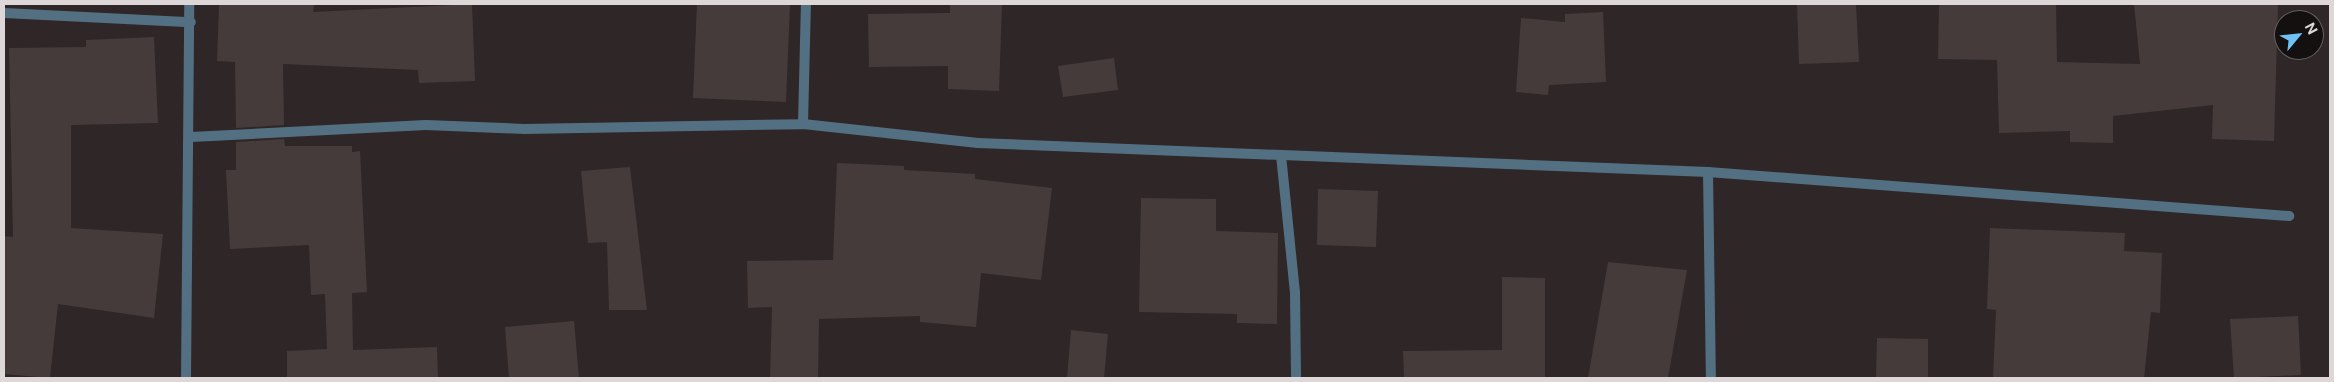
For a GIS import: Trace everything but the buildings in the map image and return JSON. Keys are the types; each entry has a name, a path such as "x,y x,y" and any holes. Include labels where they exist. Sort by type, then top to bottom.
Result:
{"street":[{"path":"186,378 191,137 191,22 189,4"},
{"path":"803,124 806,4"},
{"path":"4,13 191,22"},
{"path":"191,137 426,125 524,129 803,124 978,143 1708,172 2289,216"},
{"path":"1280,155 1295,293 1296,378"},
{"path":"1708,172 1711,378"}]}
